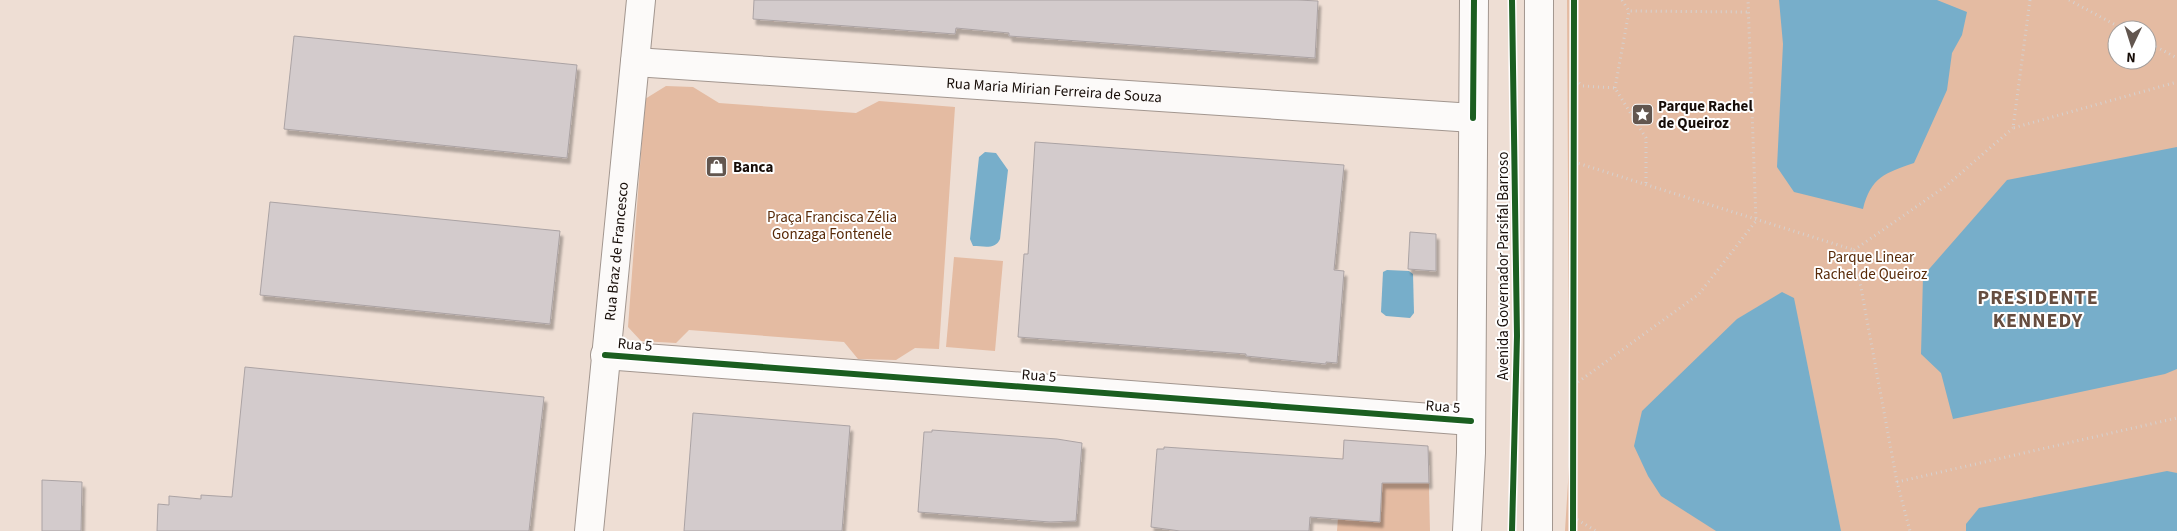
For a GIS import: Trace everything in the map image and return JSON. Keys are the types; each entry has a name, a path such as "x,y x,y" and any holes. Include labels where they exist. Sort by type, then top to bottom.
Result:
{"street":[{"name":"Rua Braz de Francesco","path":"589,531 641,0"},
{"name":"Avenida Governador Parsifal Barroso","path":"1467,531 1471,453 1474,0"},
{"path":"1538,531 1540,0"},
{"name":"Rua Maria Mirian Ferreira de Souza","path":"635,62 1473,118"},
{"name":"Rua 5","path":"605,355 1471,421"},
{"path":"1471,453 1486,531"}],"path":[{"path":"1573,531 1574,0"},
{"path":"1622,0 1629,11 1615,88 1646,138 1646,184"},
{"path":"1574,385 1699,294 1756,221 1748,0"},
{"path":"2013,128 2030,0"},
{"path":"2069,0 2107,20"},
{"path":"1629,11 1748,12"},
{"path":"2157,47 2177,58"},
{"path":"1574,79 1583,86 1615,88"},
{"path":"1854,250 1946,186 2013,128 2177,82"},
{"path":"1574,162 1756,221 1854,250"},
{"path":"1854,250 1897,482 1910,531"},
{"path":"1897,482 2177,418"},
{"path":"1573,517 1596,531"}],"green space":[{"name":"Parque Linear Rachel de Queiroz","path":"1567,0 2177,0 2177,531 1565,531 1574,385 1569,373"},
{"name":"Praça Francisca Zélia Gonzaga Fontenele","path":"666,86 693,87 719,103 856,113 879,101 955,107 939,349 915,348 896,360 858,359 844,342 689,330 676,343 641,341 628,327 645,99"},
{"path":"954,257 1003,261 995,351 946,347"},
{"path":"1344,440 1428,446 1430,531 1337,531"}],"water":[{"path":"1779,0 1937,0 1967,12 1962,35 1952,53 1947,90 1914,163 1887,174 1875,183 1866,198 1863,209 1794,192 1777,167 1783,44"},
{"path":"2177,147 2177,369 2165,374 1953,419 1941,373 1921,354 1923,276 2007,180"},
{"path":"985,152 996,153 1008,170 1000,239 995,245 985,247 973,246 970,239 979,157"},
{"path":"1387,270 1409,271 1413,274 1414,313 1410,318 1386,316 1381,312 1383,272"},
{"path":"1782,292 1794,298 1841,531 1716,531 1661,496 1648,476 1634,446 1642,411 1737,319"},
{"path":"2167,471 2177,473 2177,531 1966,531 1966,524 1979,508"}],"building":[{"path":"754,0 1318,1 1315,58 1009,36 1009,33 956,28 955,34 753,19"},
{"path":"294,36 577,65 567,158 284,129"},
{"path":"1035,142 1344,165 1334,270 1344,271 1337,363 1326,362 1326,364 1246,356 1246,354 1018,337 1024,254 1028,254"},
{"path":"270,202 560,231 550,324 260,295"},
{"path":"1410,232 1436,234 1436,271 1408,269"},
{"path":"245,367 544,397 529,531 157,531 158,504 169,505 169,496 201,499 201,495 232,497"},
{"path":"693,413 850,426 842,531 684,531"},
{"path":"932,430 1057,439 1082,443 1076,521 1050,522 918,512 924,432 932,432"},
{"path":"1344,440 1428,446 1429,483 1382,483 1380,522 1310,517 1309,531 1180,531 1151,527 1157,449 1164,449 1164,447 1343,459"},
{"path":"42,480 82,482 81,531 42,531"}],"cycle path":[{"path":"1473,118 1474,0"},
{"path":"1512,0 1517,336 1512,531"},
{"path":"1573,531 1574,0"},
{"path":"605,355 1471,421"}],"place":[{"name":"Parque Rachel de Queiroz","path":"1642,115"},
{"name":"Banca","path":"717,167"}],"district":[{"name":"PRESIDENTE KENNEDY","path":"2038,310"}]}
